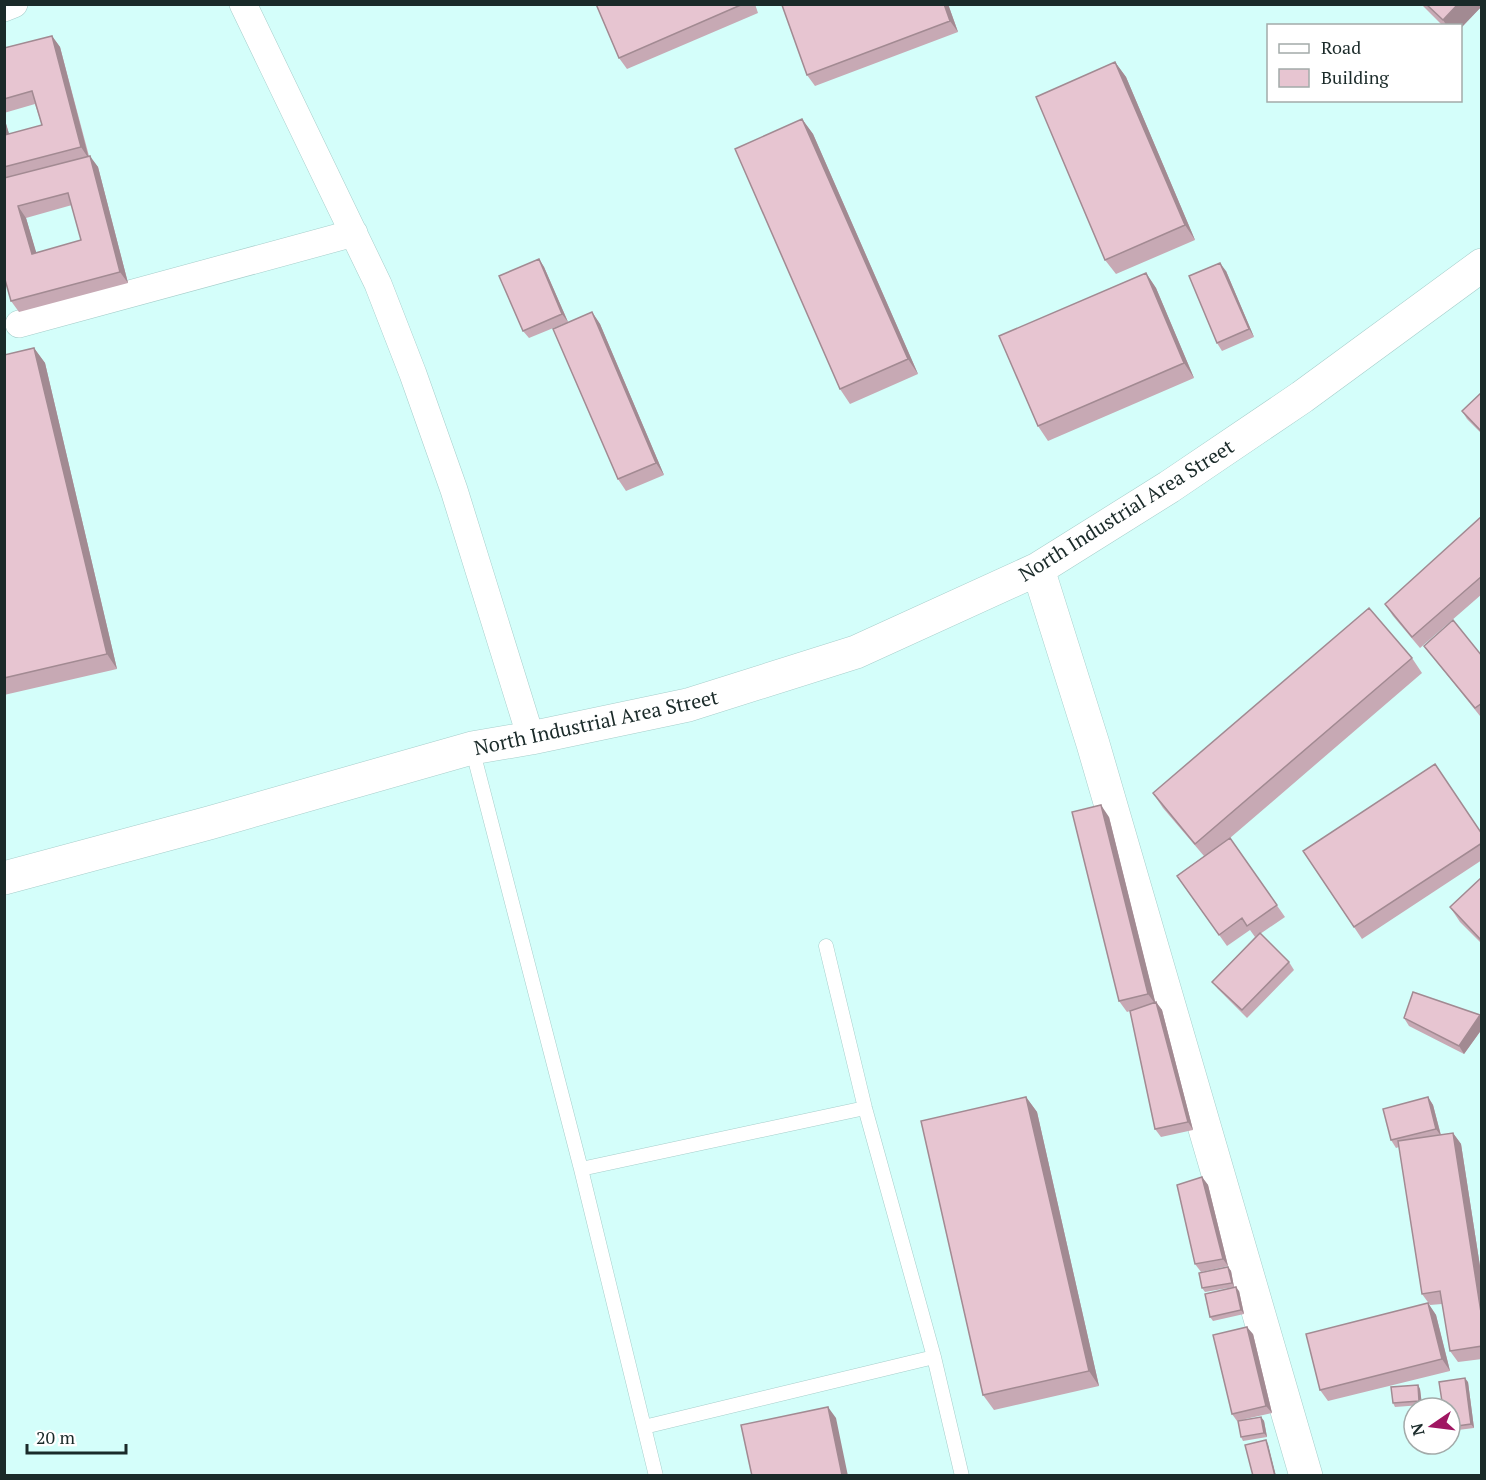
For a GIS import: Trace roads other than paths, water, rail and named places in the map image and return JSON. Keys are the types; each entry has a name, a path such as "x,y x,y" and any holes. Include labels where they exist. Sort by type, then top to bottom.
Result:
{"main road":[{"name":"North Industrial Area Street","path":"4,878 209,823 472,748 688,705 856,652 1038,569 1169,487 1302,397 1482,265"},
{"path":"1038,569 1093,744 1306,1476"}],"street":[{"path":"4,8 14,4"},
{"path":"243,4 378,284 454,490 531,738"},
{"path":"19,324 354,233"}],"lane":[{"path":"472,748 581,1168 656,1476"},
{"path":"826,946 865,1108 934,1357 962,1476"},
{"path":"581,1168 865,1108"},
{"path":"644,1427 934,1357"}]}
